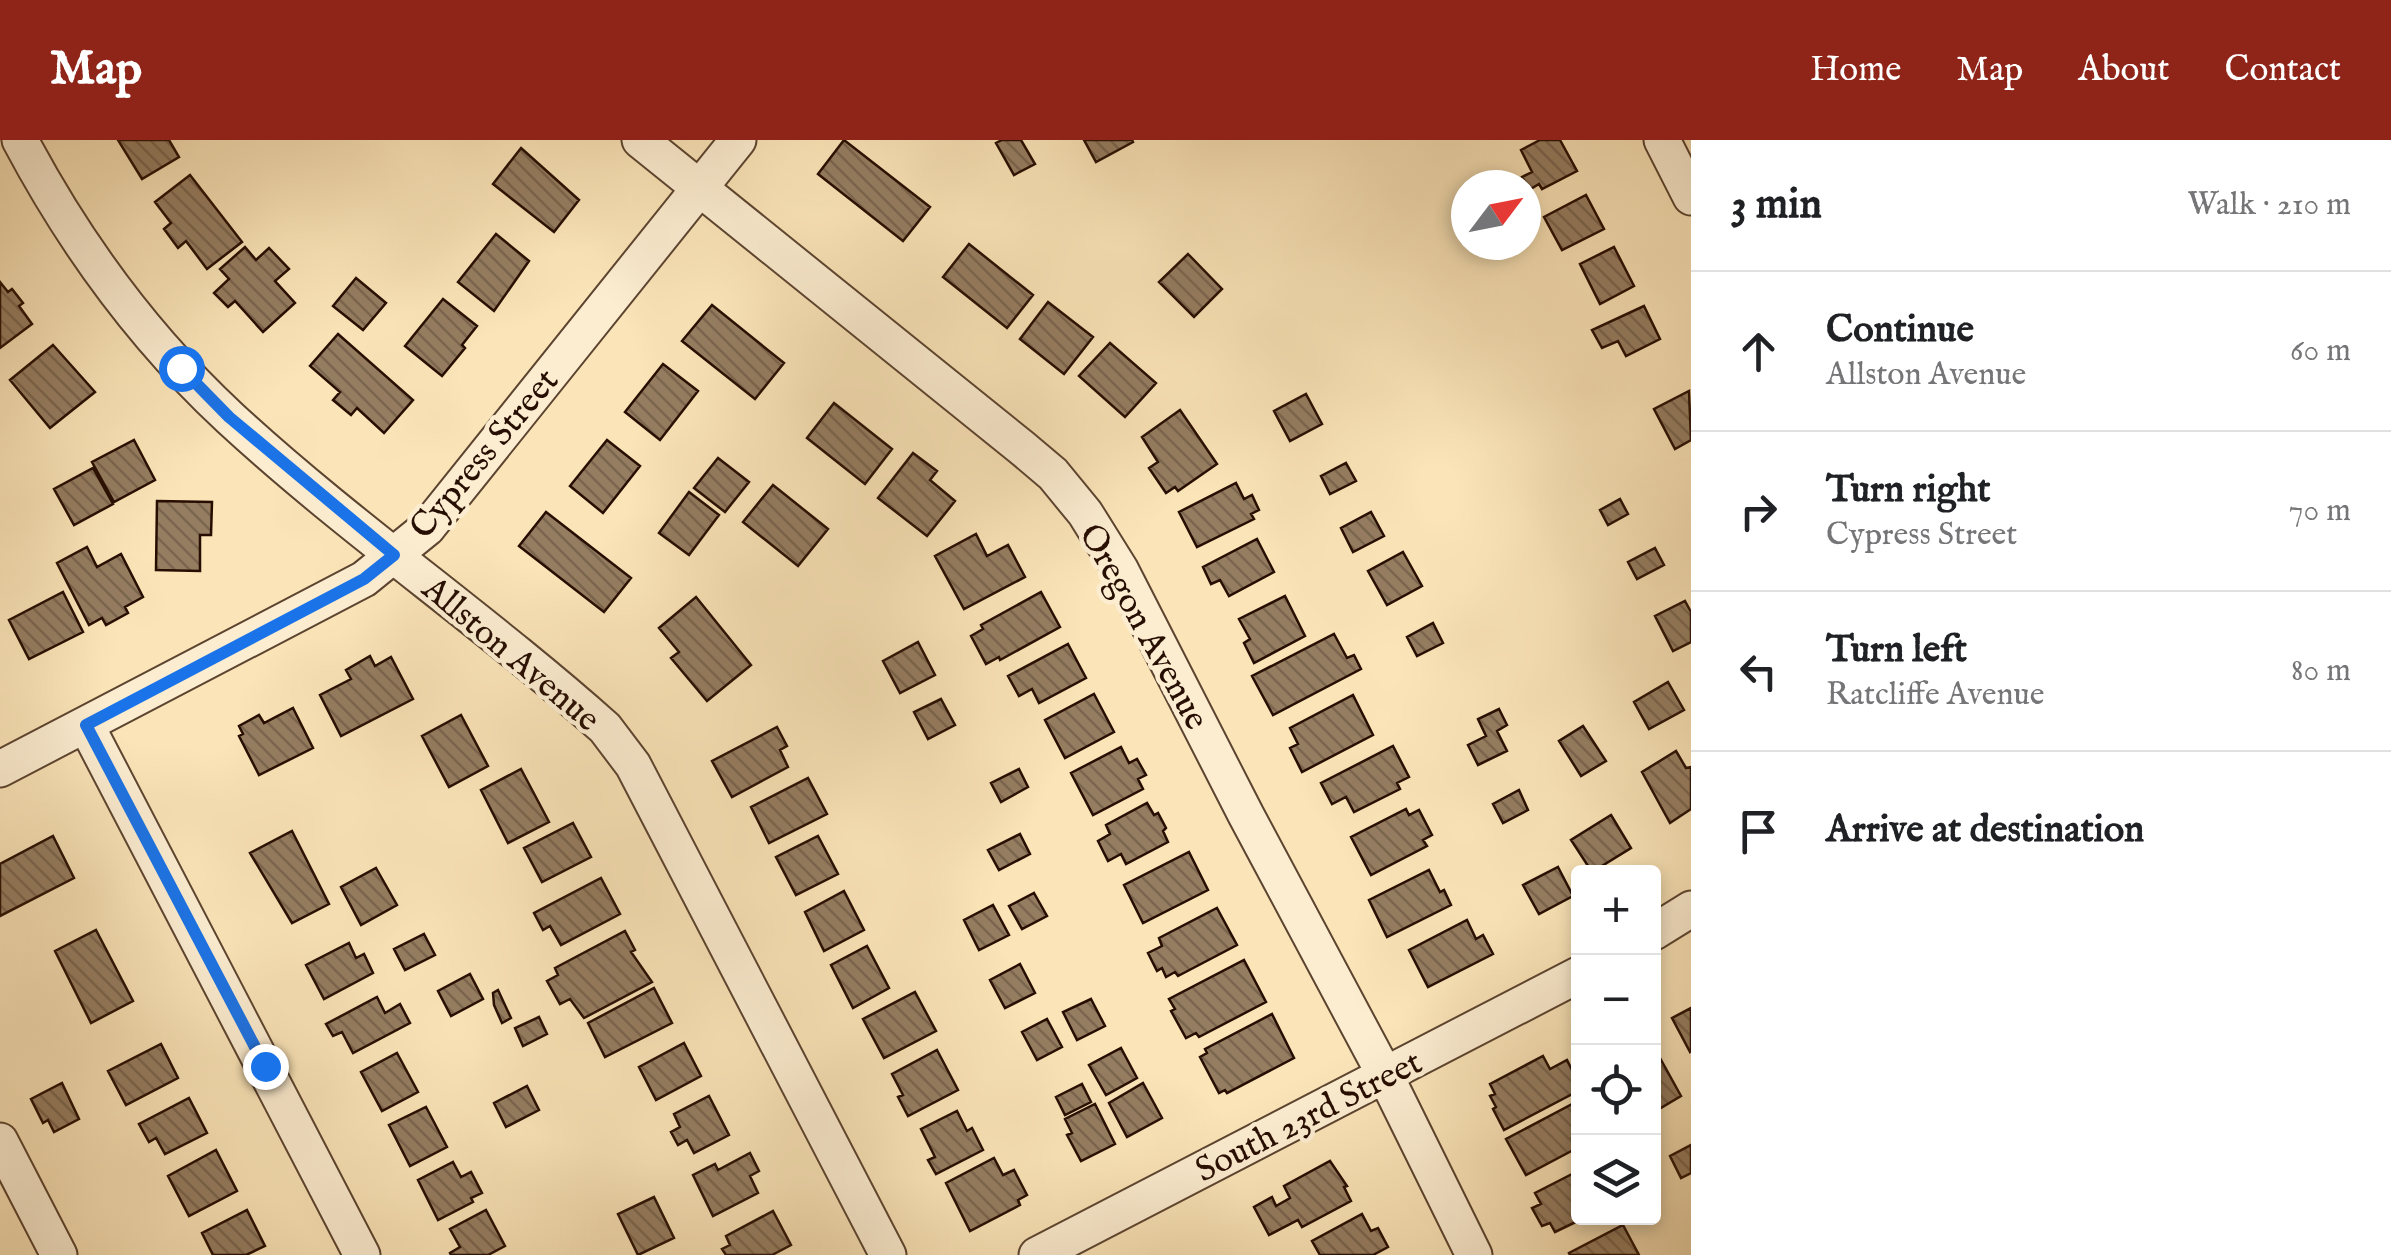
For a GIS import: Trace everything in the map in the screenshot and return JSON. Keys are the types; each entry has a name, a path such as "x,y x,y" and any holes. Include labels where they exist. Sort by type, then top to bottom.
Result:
{"street":[{"name":"Allston Avenue","path":"20,140 82,244 137,318 229,417 594,718 633,765 888,1255"},
{"name":"Oregon Avenue","path":"640,140 1022,446 1085,513 1120,569 1386,1077 1474,1255"},
{"name":"Cypress Street","path":"0,769 364,579 427,528 738,140"},
{"path":"1662,140 1691,197"},
{"path":"86,725 362,1255"},
{"path":"1661,928 1691,909"},
{"name":"South 23rd Street","path":"1037,1255 1571,978"},
{"path":"0,1141 59,1255"}],"building":[{"path":"118,140 169,140 179,157 142,179"},
{"path":"844,140 930,207 903,241 818,174"},
{"path":"1021,140 1035,164 1014,175 996,143"},
{"path":"1084,140 1132,140 1133,142 1096,162"},
{"path":"1540,140 1560,140 1577,171 1542,189 1541,170 1531,170 1521,150"},
{"path":"521,148 579,200 554,232 493,184"},
{"path":"190,175 242,242 207,269 186,241 178,248 164,229 171,223 155,202"},
{"path":"1586,195 1604,229 1562,250 1544,217"},
{"path":"496,234 529,261 494,311 458,282"},
{"path":"969,244 1033,295 1007,328 943,277"},
{"path":"245,247 256,260 269,248 289,269 275,281 295,303 263,332 235,301 228,307 214,293 229,279 220,269"},
{"path":"1614,247 1634,286 1600,304 1580,264"},
{"path":"1188,254 1222,289 1194,317 1159,282"},
{"path":"356,278 386,303 363,330 333,306"},
{"path":"0,282 23,303 19,306 32,324 0,348"},
{"path":"443,299 477,326 442,376 405,346"},
{"path":"1048,302 1093,337 1064,374 1020,339"},
{"path":"712,305 784,363 755,399 682,341"},
{"path":"1644,306 1660,339 1626,356 1618,341 1602,348 1592,330"},
{"path":"338,334 413,400 384,433 357,408 351,415 333,400 340,392 310,366"},
{"path":"1110,343 1156,383 1125,417 1079,376"},
{"path":"53,345 95,392 50,428 10,380"},
{"path":"663,364 698,391 660,440 625,412"},
{"path":"1689,391 1691,440 1675,449 1654,409"},
{"path":"1306,394 1322,424 1290,441 1274,411"},
{"path":"834,403 892,449 865,484 807,438"},
{"path":"1180,410 1217,464 1178,491 1175,487 1166,493 1149,468 1158,462 1142,437"},
{"path":"134,440 155,480 114,502 92,462"},
{"path":"607,440 640,466 603,513 570,486"},
{"path":"913,453 937,471 930,480 955,501 927,536 878,498"},
{"path":"718,458 749,482 725,512 694,488"},
{"path":"1346,463 1356,481 1330,494 1321,476"},
{"path":"93,468 113,504 74,525 54,489"},
{"path":"1236,483 1244,499 1252,495 1259,510 1251,514 1254,519 1197,547 1179,512"},
{"path":"773,485 828,529 798,566 743,522"},
{"path":"689,492 719,515 689,555 659,533"},
{"path":"1620,499 1628,514 1608,525 1600,510"},
{"path":"157,501 212,502 211,535 200,535 200,571 156,570"},
{"path":"546,512 631,578 604,612 519,546"},
{"path":"1371,512 1384,536 1353,552 1341,528"},
{"path":"976,534 987,556 1008,545 1025,577 964,609 935,556"},
{"path":"1257,539 1274,572 1229,596 1220,580 1211,584 1203,567"},
{"path":"87,547 97,567 121,554 143,597 125,607 128,613 106,625 102,618 89,625 57,563"},
{"path":"1655,548 1664,565 1637,579 1628,562"},
{"path":"1403,552 1422,586 1387,605 1368,571"},
{"path":"63,592 83,632 29,659 9,620"},
{"path":"1041,592 1060,627 986,664 971,636 983,629 981,625"},
{"path":"1285,596 1305,636 1254,663 1244,643 1250,639 1239,619"},
{"path":"696,597 751,665 707,701 671,658 679,652 659,628"},
{"path":"1685,601 1691,612 1691,642 1673,651 1655,616"},
{"path":"1433,623 1443,643 1417,656 1407,637"},
{"path":"1334,634 1347,658 1354,655 1361,669 1273,715 1252,676"},
{"path":"918,642 935,675 900,693 883,661"},
{"path":"1068,644 1086,678 1039,703 1032,689 1019,696 1008,676"},
{"path":"370,656 375,666 391,657 413,699 341,736 320,695 351,679 346,670"},
{"path":"1668,682 1684,710 1649,729 1634,702"},
{"path":"1094,694 1114,732 1065,758 1045,720"},
{"path":"1353,695 1373,735 1302,772 1290,748 1298,744 1290,728"},
{"path":"941,699 955,725 928,739 914,712"},
{"path":"293,708 313,748 259,775 239,736 243,734 239,726 259,715 264,723"},
{"path":"1499,709 1507,725 1497,731 1507,751 1478,765 1468,745 1486,736 1478,719"},
{"path":"461,715 488,766 449,787 422,736"},
{"path":"1583,726 1606,761 1581,776 1559,741"},
{"path":"777,727 787,746 780,750 788,767 732,797 712,761"},
{"path":"1393,746 1409,777 1397,783 1400,789 1354,812 1346,797 1332,804 1321,783"},
{"path":"1121,747 1129,763 1137,759 1146,775 1138,779 1143,789 1093,815 1071,773"},
{"path":"1676,751 1686,768 1691,767 1691,809 1670,823 1642,772"},
{"path":"521,769 549,822 508,843 481,790"},
{"path":"1019,769 1028,787 1001,802 991,783"},
{"path":"808,778 827,814 769,843 751,807"},
{"path":"1519,790 1528,810 1503,823 1493,804"},
{"path":"1147,803 1154,815 1158,813 1168,842 1126,864 1121,854 1108,861 1098,841 1110,834 1106,825"},
{"path":"1406,809 1409,815 1419,810 1432,835 1423,840 1427,846 1371,875 1351,837"},
{"path":"1611,815 1631,848 1603,865 1587,865 1571,840"},
{"path":"573,823 591,857 542,882 524,848"},
{"path":"292,831 329,904 292,923 250,853"},
{"path":"1020,834 1030,854 999,870 988,850"},
{"path":"53,836 74,878 0,916 0,864"},
{"path":"818,836 838,874 796,895 776,857"},
{"path":"1189,852 1208,890 1143,923 1124,885"},
{"path":"1558,867 1571,897 1539,914 1523,885"},
{"path":"376,868 397,905 361,925 341,887"},
{"path":"1429,870 1451,905 1387,937 1369,900"},
{"path":"601,878 620,914 561,945 550,926 543,930 534,913"},
{"path":"844,891 864,930 824,951 805,912"},
{"path":"1034,893 1047,916 1022,929 1009,906"},
{"path":"993,905 1009,935 979,950 964,920"},
{"path":"1217,908 1237,945 1178,976 1175,972 1166,977 1162,968 1157,971 1148,953 1162,946 1159,938"},
{"path":"1467,920 1476,939 1483,935 1493,954 1428,987 1409,950"},
{"path":"96,930 133,1001 91,1023 55,951"},
{"path":"625,931 635,950 631,952 652,982 584,1018 570,999 560,1004 547,981 558,975 555,968"},
{"path":"424,934 435,955 405,970 394,949"},
{"path":"349,943 356,958 364,954 373,973 324,999 306,965"},
{"path":"867,946 889,988 853,1008 831,965"},
{"path":"1244,960 1266,1002 1199,1037 1196,1033 1186,1038 1169,999"},
{"path":"1020,964 1035,993 1005,1008 990,980"},
{"path":"470,974 483,999 451,1016 438,991"},
{"path":"654,988 672,1023 605,1057 588,1023"},
{"path":"498,990 511,1018 502,1023 494,1005 493,993"},
{"path":"915,992 936,1031 884,1058 863,1019"},
{"path":"377,997 385,1013 400,1004 410,1023 353,1053 342,1032 333,1036 326,1024"},
{"path":"1091,999 1105,1026 1077,1040 1063,1012"},
{"path":"1691,1008 1691,1051 1690,1052 1672,1018"},
{"path":"1272,1014 1294,1058 1227,1093 1219,1093 1200,1057 1207,1053 1205,1049"},
{"path":"539,1017 547,1034 523,1046 515,1028"},
{"path":"1047,1019 1062,1047 1037,1060 1022,1032"},
{"path":"684,1043 701,1076 656,1100 639,1067"},
{"path":"161,1044 178,1078 126,1105 108,1071"},
{"path":"1121,1048 1137,1078 1106,1095 1089,1065"},
{"path":"937,1050 958,1090 908,1116 892,1074"},
{"path":"397,1053 418,1092 382,1111 361,1072"},
{"path":"1543,1056 1550,1069 1567,1060 1571,1068 1571,1095 1504,1130 1493,1109 1496,1107 1490,1096 1495,1094 1490,1084"},
{"path":"1661,1060 1681,1096 1661,1108"},
{"path":"62,1083 79,1119 54,1132 48,1120 43,1123 31,1099"},
{"path":"1143,1083 1162,1118 1127,1137 1109,1103"},
{"path":"1082,1084 1091,1102 1065,1115 1056,1097"},
{"path":"527,1086 539,1110 506,1127 494,1103"},
{"path":"709,1096 729,1135 694,1153 687,1140 678,1145 671,1132 680,1127 674,1114"},
{"path":"189,1098 207,1133 165,1154 156,1138 149,1142 139,1124"},
{"path":"1095,1104 1115,1144 1081,1161 1067,1135 1072,1133 1065,1119"},
{"path":"1571,1105 1571,1151 1526,1175 1506,1139"},
{"path":"426,1107 447,1147 410,1166 389,1125"},
{"path":"957,1111 967,1131 972,1128 983,1150 936,1174 928,1160 935,1157 921,1129"},
{"path":"1691,1145 1691,1173 1681,1178 1670,1156"},
{"path":"216,1150 237,1191 189,1216 168,1176"},
{"path":"750,1153 759,1171 750,1176 758,1193 713,1216 693,1175 715,1164 718,1170"},
{"path":"994,1158 1003,1175 1014,1170 1027,1195 1018,1200 1020,1205 970,1231 946,1183"},
{"path":"1330,1161 1347,1186 1344,1187 1351,1201 1302,1227 1298,1220 1269,1235 1254,1207 1272,1197 1276,1206 1290,1198 1284,1186"},
{"path":"453,1162 461,1177 471,1172 482,1193 438,1220 418,1180"},
{"path":"1571,1175 1571,1224 1555,1232 1550,1223 1542,1226 1532,1208 1541,1204 1535,1193"},
{"path":"654,1197 674,1238 638,1255 618,1214"},
{"path":"247,1210 265,1246 246,1255 213,1255 202,1233"},
{"path":"486,1210 505,1246 488,1255 451,1255 460,1247 450,1229"},
{"path":"773,1211 791,1245 772,1255 726,1255 722,1249 730,1245 726,1236"},
{"path":"1362,1214 1371,1231 1378,1228 1388,1247 1373,1255 1320,1255 1312,1241"},
{"path":"1623,1225 1639,1255 1570,1255"}],"route":[{"path":"181,368 229,417 394,555 364,579 86,725 265,1066"}]}
